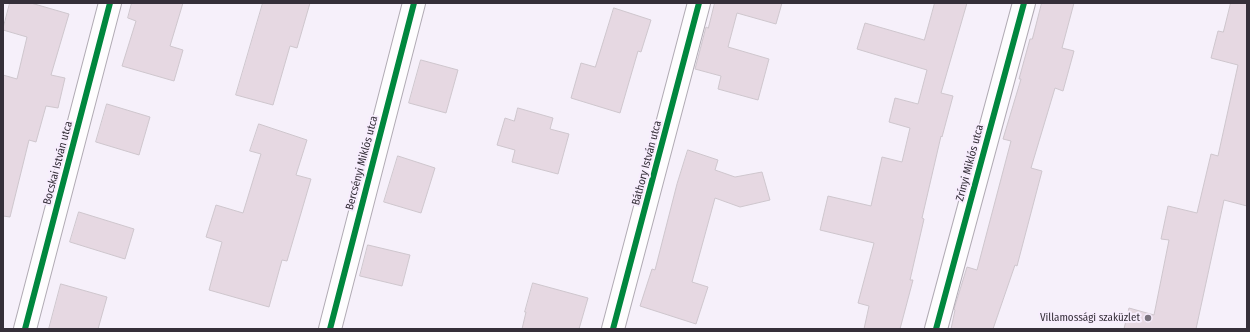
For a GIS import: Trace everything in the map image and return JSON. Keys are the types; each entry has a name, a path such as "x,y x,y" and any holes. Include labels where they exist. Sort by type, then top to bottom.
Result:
{"street":[{"name":"Bocskai István utca","path":"25,329 110,3"},
{"name":"Bercsényi Miklós utca","path":"330,329 414,3"},
{"name":"Báthory István utca","path":"613,329 699,3"},
{"name":"Zrínyi Miklós utca","path":"936,329 1024,3"}],"building":[{"path":"10,3 31,3 69,14 51,75 65,78 58,108 46,106 36,142 29,140 10,217 3,216 3,75 17,79 27,37 3,30"},
{"path":"132,3 183,3 170,46 183,50 174,81 122,66 136,21 128,18"},
{"path":"263,3 310,3 297,48 290,46 273,105 236,95"},
{"path":"715,3 782,3 776,24 737,13 728,47 769,59 758,100 718,89 721,76 695,69 706,27 708,28"},
{"path":"935,3 967,3 941,93 953,96 942,137 941,136 922,218 924,219 910,280 913,280 900,329 864,329 869,306 858,303 874,243 820,230 828,196 871,206 882,157 902,162 910,128 889,122 895,98 918,104 927,70 857,49 865,23 924,40"},
{"path":"1042,3 1074,3 1062,48 1074,51 1063,91 1055,88 1031,168 1042,171 1017,266 1015,265 993,329 951,329 954,309 967,267 977,270 1011,141 1003,139 1021,79 1019,79 1030,39 1032,39"},
{"path":"1231,3 1247,3 1247,206 1224,200 1196,329 1124,329 1129,308 1154,315 1169,240 1161,239 1168,206 1197,213 1211,154 1218,156 1238,65 1211,58 1218,31 1223,32"},
{"path":"614,8 651,20 641,52 638,51 620,113 571,98 581,63 595,67"},
{"path":"421,60 458,70 446,113 409,103"},
{"path":"107,104 150,117 139,155 96,142"},
{"path":"518,108 553,118 550,129 569,134 558,174 512,162 515,150 497,145 505,118 514,121"},
{"path":"259,124 307,140 296,175 311,179 287,261 282,260 269,307 209,290 222,242 206,237 216,205 243,213 261,154 250,151"},
{"path":"688,150 718,160 715,170 735,177 762,172 770,200 740,207 715,198 692,282 708,287 696,324 640,306 652,269 655,270 677,184"},
{"path":"398,156 435,168 421,213 384,202"},
{"path":"79,212 134,229 125,259 70,242"},
{"path":"368,245 410,255 402,286 360,276"},
{"path":"533,283 588,298 579,329 522,329"},
{"path":"61,284 107,297 98,329 49,329"}],"cycle path":[{"path":"25,329 110,3"},
{"path":"330,329 414,3"},
{"path":"613,329 699,3"},
{"path":"936,329 1024,3"}],"place":[{"name":"Villamossági szaküzlet","path":"1148,318"}]}
